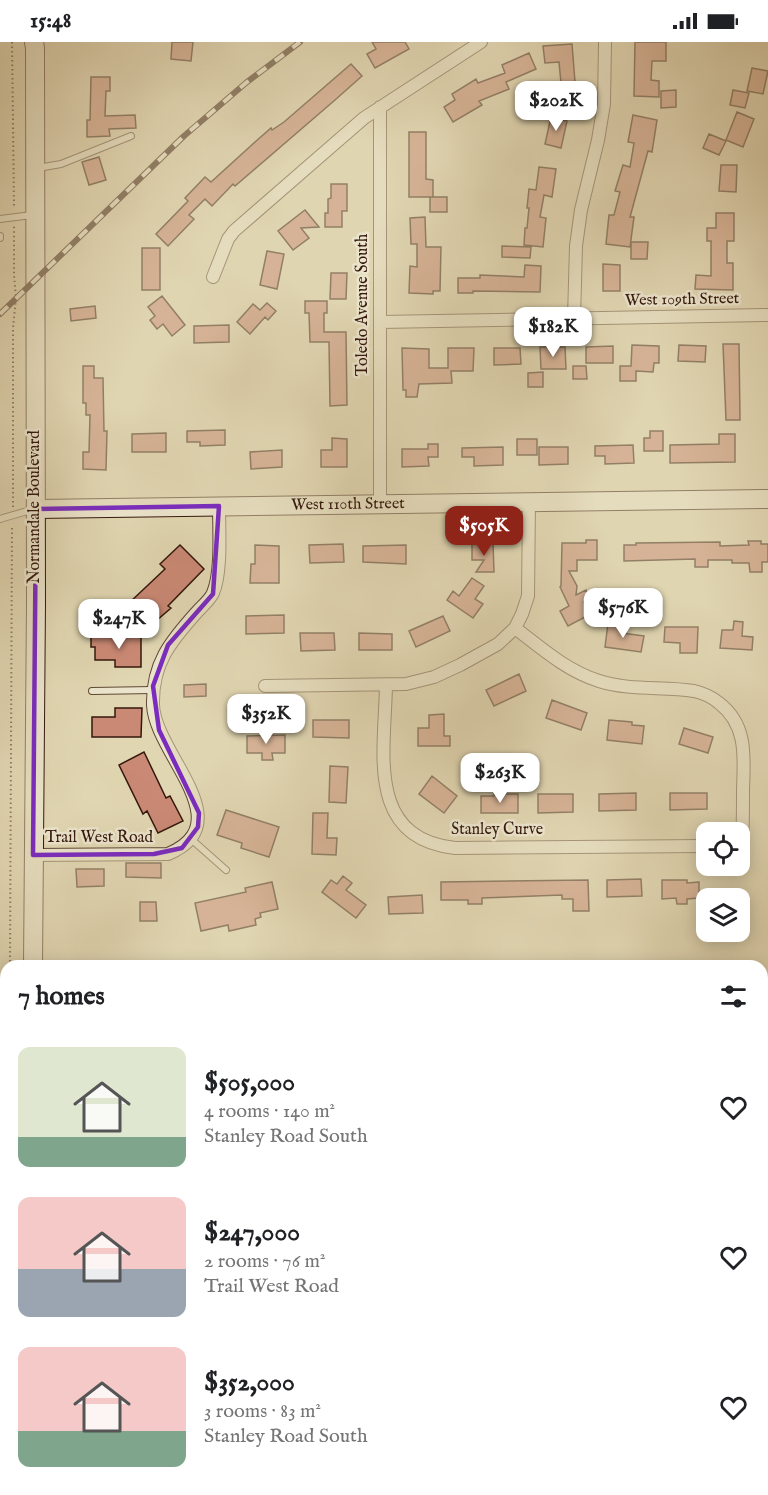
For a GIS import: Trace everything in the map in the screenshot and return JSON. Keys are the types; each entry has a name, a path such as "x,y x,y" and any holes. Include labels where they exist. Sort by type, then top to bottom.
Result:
{"street":[{"path":"213,277 228,239 234,231 380,107 481,42"},
{"path":"574,318 576,246 581,210 604,104 605,42"},
{"name":"Normandale Boulevard","path":"33,960 36,44"},
{"name":"Toledo Avenue South","path":"380,107 380,504"},
{"name":"West 109th Street","path":"380,322 768,315"},
{"name":"West 110th Street","path":"36,509 768,499"},
{"path":"265,686 406,684 434,677 498,644 514,628 528,596 529,502"},
{"path":"191,839 198,827 199,813 196,799 159,730 153,708 153,690 159,665 168,645 213,594 218,556 219,506"},
{"path":"514,628 577,672 599,681 622,687 698,692 713,698 726,708 737,721 742,736 744,752 742,822"},
{"name":"Stanley Curve","path":"386,685 384,775 386,794 393,812 404,827 419,838 436,846 455,848 696,846"},
{"name":"Trail West Road","path":"33,855 168,854 182,848 191,839"}],"lane":[{"path":"34,168 61,164 131,136"},
{"path":"0,219 34,215"},
{"path":"0,519 36,509"},
{"path":"92,690 153,690"},
{"path":"191,839 226,870"}],"path":[{"path":"10,960 13,328 16,298 12,42"}],"highlighted area":[{"path":"219,506 213,594 168,645 153,686 159,730 199,813 198,827 182,848 154,854 33,855 36,509"}],"building":[{"path":"172,42 193,42 191,61 171,59"},
{"path":"372,42 405,42 409,49 375,68 367,54 376,49"},
{"path":"635,42 666,42 666,61 652,61 651,80 659,81 659,97 634,96"},
{"path":"572,44 575,82 561,83 559,62 545,63 543,46"},
{"path":"529,53 536,69 506,82 509,89 479,101 482,105 453,122 444,107 455,100 452,94 476,79 478,83 505,73 502,65"},
{"path":"351,64 362,76 235,186 233,184 212,206 205,199 189,215 194,219 168,246 156,234 188,201 185,198 205,177 211,182 271,128 272,130 284,122"},
{"path":"752,68 768,71 763,94 747,91"},
{"path":"91,77 110,77 110,91 106,91 105,116 135,115 136,128 109,129 110,136 87,137 87,120 90,120"},
{"path":"676,90 676,107 661,108 661,91"},
{"path":"733,90 749,93 745,108 730,105"},
{"path":"737,112 754,119 743,147 726,140"},
{"path":"633,115 657,120 652,152 648,151 630,217 634,217 630,247 606,244 609,215 614,215 620,192 615,191 623,165 630,167 634,143 628,142"},
{"path":"551,117 567,121 561,148 545,144"},
{"path":"409,132 426,132 426,179 433,180 433,197 409,197"},
{"path":"709,134 726,141 719,155 703,148"},
{"path":"99,157 106,180 89,185 82,162"},
{"path":"721,165 737,165 736,192 719,191"},
{"path":"539,167 556,169 552,197 544,195 540,217 546,218 543,247 524,245 529,189 536,190"},
{"path":"331,184 347,184 347,211 342,211 342,227 325,227 325,213 328,213 328,199 331,198"},
{"path":"430,197 447,197 447,212 430,212"},
{"path":"305,210 319,227 301,228 309,238 293,250 278,231"},
{"path":"716,213 734,213 734,241 727,241 727,263 733,263 733,290 695,289 696,275 711,276 711,241 707,241 707,228 716,228"},
{"path":"425,217 426,247 441,247 440,291 433,291 433,294 409,293 410,266 417,267 417,244 411,244 410,218"},
{"path":"631,242 648,242 647,259 631,259"},
{"path":"502,246 531,247 530,258 502,257"},
{"path":"142,248 160,248 160,290 142,290"},
{"path":"267,251 284,254 277,289 260,285"},
{"path":"603,264 620,265 620,291 603,291"},
{"path":"525,265 541,266 540,292 473,291 473,293 458,293 458,278 480,278 480,275 524,277"},
{"path":"331,273 347,273 346,299 330,299"},
{"path":"162,296 185,325 172,336 163,324 157,329 150,320 155,316 148,307"},
{"path":"305,301 327,301 327,313 324,313 324,332 346,332 347,405 330,406 329,342 310,342 309,313 305,313"},
{"path":"267,303 276,311 268,320 265,317 250,334 237,322 253,304 260,310"},
{"path":"95,306 96,318 71,321 70,309"},
{"path":"229,325 229,342 194,343 194,326"},
{"path":"723,344 739,344 740,420 726,420"},
{"path":"632,345 659,346 659,363 654,363 653,372 636,371 636,381 620,381 620,366 631,366"},
{"path":"679,345 706,346 705,362 678,361"},
{"path":"613,346 613,363 586,363 586,347"},
{"path":"540,347 565,347 566,369 541,369"},
{"path":"402,348 429,349 429,368 448,368 448,348 474,348 473,371 451,371 452,383 419,384 417,397 406,397 406,390 403,390"},
{"path":"494,348 520,348 521,364 494,365"},
{"path":"83,366 94,366 94,378 103,378 104,431 107,431 106,470 83,469 83,452 89,452 90,415 86,415 86,403 83,403"},
{"path":"573,366 586,366 587,379 573,379"},
{"path":"543,372 543,387 528,387 528,373"},
{"path":"225,430 225,445 200,446 200,442 187,442 187,431"},
{"path":"650,431 663,431 663,451 644,451 644,438 650,438"},
{"path":"166,433 166,452 132,452 132,434"},
{"path":"719,434 735,434 735,462 670,463 670,445 719,444"},
{"path":"332,438 347,439 347,467 321,467 321,450 332,450"},
{"path":"517,439 537,439 537,455 517,455"},
{"path":"428,444 438,444 438,457 428,457 429,466 402,467 402,449 428,449"},
{"path":"633,445 634,463 605,464 605,456 595,456 595,446"},
{"path":"503,447 503,465 474,466 474,457 462,457 462,448"},
{"path":"539,447 568,447 568,464 539,465"},
{"path":"282,450 282,467 251,469 250,452"},
{"path":"586,540 597,540 597,560 577,560 577,571 569,571 577,586 576,595 586,590 590,599 584,602 591,614 568,626 560,611 569,606 560,587 562,543 586,543"},
{"path":"748,541 761,541 761,544 768,544 768,562 762,562 762,572 750,572 749,563 732,563 732,560 708,560 708,567 695,567 695,559 624,561 624,545 636,545 636,543 720,542 720,546 749,545"},
{"path":"493,543 494,572 476,572 484,560 472,560 472,544"},
{"path":"343,544 344,562 310,563 309,545"},
{"path":"180,545 204,569 168,606 171,608 150,626 128,604 165,569 160,564"},
{"path":"255,545 279,546 279,583 250,583 251,564 255,564"},
{"path":"406,545 406,564 363,562 363,546"},
{"path":"472,578 484,586 475,599 483,604 473,618 447,600 453,591 459,596"},
{"path":"284,615 284,633 246,634 246,616"},
{"path":"443,616 450,631 416,647 409,631"},
{"path":"734,621 743,622 742,636 753,637 752,650 720,648 722,630 733,630"},
{"path":"608,623 623,625 622,633 644,636 641,652 605,647"},
{"path":"665,627 698,627 697,653 680,653 680,643 664,642"},
{"path":"300,633 334,633 335,650 301,651"},
{"path":"359,633 392,634 392,650 359,650"},
{"path":"91,637 141,637 141,667 115,667 115,660 95,660 95,647 91,647"},
{"path":"519,674 526,691 494,706 486,690"},
{"path":"206,684 206,696 184,697 184,685"},
{"path":"552,700 587,713 581,730 546,718"},
{"path":"115,708 142,708 141,737 92,737 92,717 115,717"},
{"path":"444,714 444,736 450,736 450,746 418,746 418,728 429,728 429,715"},
{"path":"313,720 349,720 349,738 313,737"},
{"path":"609,720 632,722 632,725 644,726 642,744 607,740"},
{"path":"684,728 713,737 708,753 679,744"},
{"path":"285,735 285,753 272,753 273,760 262,760 262,753 247,753 247,736"},
{"path":"144,752 166,798 170,796 183,821 158,833 147,811 143,814 119,765"},
{"path":"330,766 348,767 346,803 329,802"},
{"path":"432,776 457,796 444,813 419,794"},
{"path":"636,793 636,810 599,811 599,794"},
{"path":"670,793 707,793 707,809 670,810"},
{"path":"494,794 518,794 518,813 481,813 481,796 494,796"},
{"path":"538,794 573,794 573,812 538,813"},
{"path":"226,810 279,827 269,857 241,848 242,843 217,835"},
{"path":"313,813 328,813 327,838 337,838 336,855 312,854"},
{"path":"126,863 161,863 161,878 126,877"},
{"path":"76,869 104,869 104,886 77,887"},
{"path":"343,876 352,883 346,890 366,905 356,918 322,892 331,880 337,884"},
{"path":"641,879 642,896 607,897 607,880"},
{"path":"588,880 589,911 573,911 573,899 562,899 562,895 482,898 482,904 468,904 468,900 441,900 441,882"},
{"path":"662,880 699,882 699,888 696,888 696,898 687,899 687,904 677,904 676,898 662,899"},
{"path":"272,882 278,909 260,913 261,917 255,919 256,925 229,931 228,925 201,931 195,903 246,892 245,888"},
{"path":"422,895 423,913 389,914 388,897"},
{"path":"140,902 156,902 157,921 140,921"}],"railway":[{"path":"0,314 184,136 247,82 300,42"}]}
